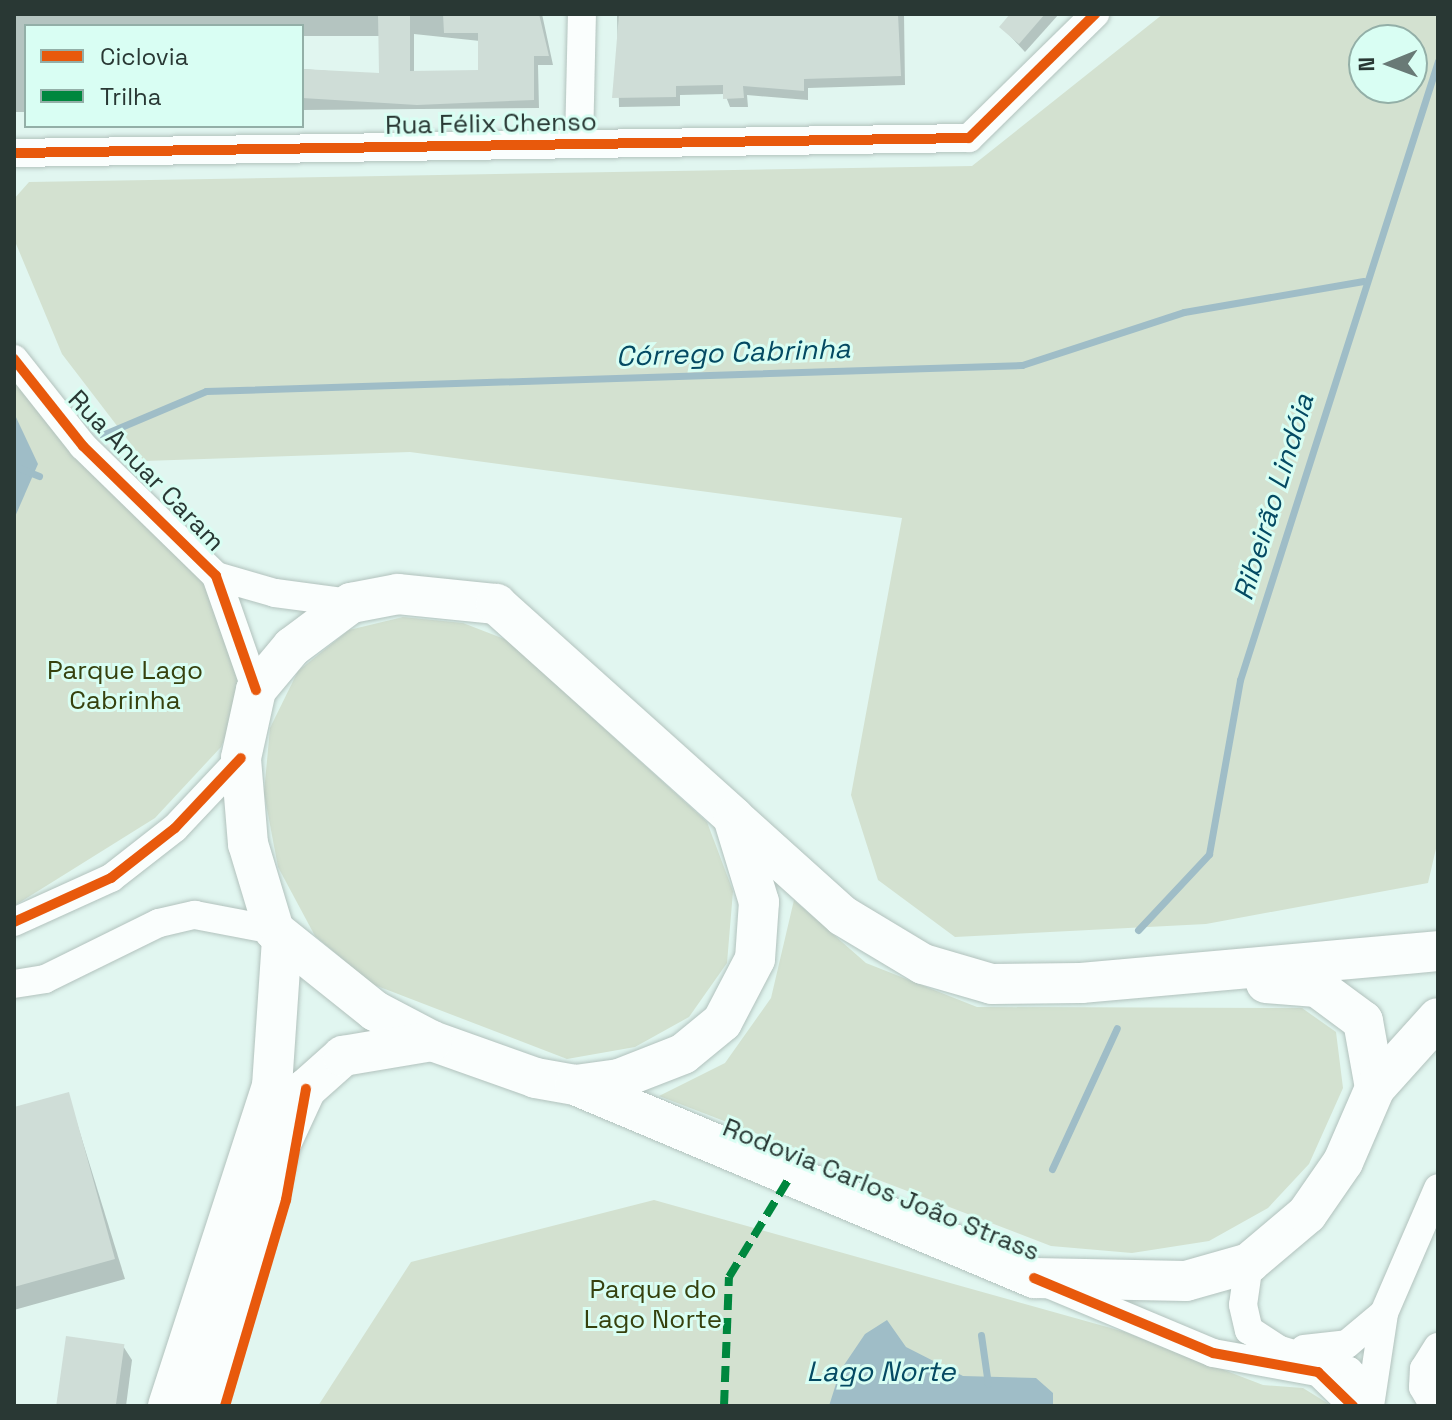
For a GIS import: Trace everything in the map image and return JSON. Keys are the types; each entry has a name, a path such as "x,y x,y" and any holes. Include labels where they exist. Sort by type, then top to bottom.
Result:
{"highway":[{"path":"168,1406 272,1086 278,935 248,844 241,758 256,690 292,647 351,603 398,594 496,604 843,916 923,964 992,984 1175,974 1438,951"},
{"path":"575,1085 619,1079 683,1054 722,1022 741,990 755,959 759,902 733,817"},
{"name":"Rodovia Carlos João Strass","path":"278,935 375,1011 432,1041 575,1085 1034,1278 1186,1281 1249,1263 1307,1214 1343,1162 1375,1088 1438,1018"},
{"path":"1175,974 1317,987 1363,1021 1375,1088"},
{"path":"202,1406 281,1143 306,1089 343,1056 432,1041"}],"street":[{"path":"579,144 582,14"},
{"name":"Rua Félix Chenso","path":"14,153 969,138 1095,14"},
{"name":"Rua Anuar Caram","path":"14,359 83,446 216,576"},
{"path":"216,576 275,593 351,603"},
{"path":"216,576 256,690"},
{"path":"14,922 111,878 175,828 241,758"},
{"path":"14,984 45,979 159,923 195,915 278,935"},
{"path":"1364,1402 1384,1313 1438,1188"},
{"path":"1249,1263 1243,1305 1249,1330 1280,1350 1328,1360 1364,1402"},
{"path":"1034,1278 1213,1353 1318,1372 1364,1402"},
{"path":"1280,1350 1347,1344 1384,1313"},
{"path":"1434,1406 1423,1387 1430,1352 1438,1347"}],"green space":[{"path":"1163,14 1438,14 1438,840 1428,883 1206,924 955,937 878,880 851,795 902,518 410,452 144,461 62,354 14,239 14,199 29,182 972,166"},
{"name":"Parque Lago Cabrinha","path":"14,376 205,577 245,691 221,747 155,818 14,906"},
{"path":"403,617 463,623 507,640 707,822 733,891 727,963 689,1017 635,1047 567,1059 372,984 315,936 278,867 264,793 270,728 298,671 349,630"},
{"path":"794,900 866,963 977,1007 1302,1008 1336,1032 1343,1088 1309,1164 1268,1208 1209,1241 1132,1253 1051,1246 659,1096 725,1063 771,998"},
{"name":"Parque do Lago Norte","path":"654,1200 1125,1332 1263,1385 1303,1388 1332,1406 318,1406 411,1262"}],"water":[{"path":"14,413 38,464 14,519"},
{"name":"Lago Norte","path":"887,1320 906,1347 963,1376 1036,1378 1053,1393 1053,1406 829,1406 840,1371 865,1334"}],"building":[{"path":"378,14 410,14 410,71 478,70 478,33 444,33 443,14 539,14 549,56 534,56 534,100 417,105 304,98 304,69 379,73"},
{"path":"619,14 898,14 901,76 804,79 804,91 743,86 744,98 723,99 723,85 676,86 676,97 612,98"},
{"path":"1010,14 1045,14 1019,44 999,27"},
{"path":"69,1092 115,1259 14,1287 14,1107"},
{"path":"66,1336 124,1344 116,1406 56,1406"}],"waterway":[{"name":"Ribeirão Lindóia","path":"1138,930 1209,854 1240,680 1438,61"},
{"name":"Córrego Cabrinha","path":"102,435 206,391 1022,365 1184,312 1363,281"},
{"name":"Córrego Cabrinha","path":"14,466 39,476"},
{"name":"Ribeirão Lindóia","path":"1052,1169 1117,1028"},
{"name":"Ribeirão Lindóia","path":"981,1335 988,1384"}],"marked path":[{"path":"724,1406 729,1277 788,1180"}],"cycle path":[{"path":"14,153 969,138 1095,14"},
{"path":"14,359 83,446 216,576 256,690"},
{"path":"14,922 111,878 175,828 241,758"},
{"path":"225,1406 286,1200 306,1089"},
{"path":"1034,1278 1213,1353 1318,1372 1353,1406"}]}
